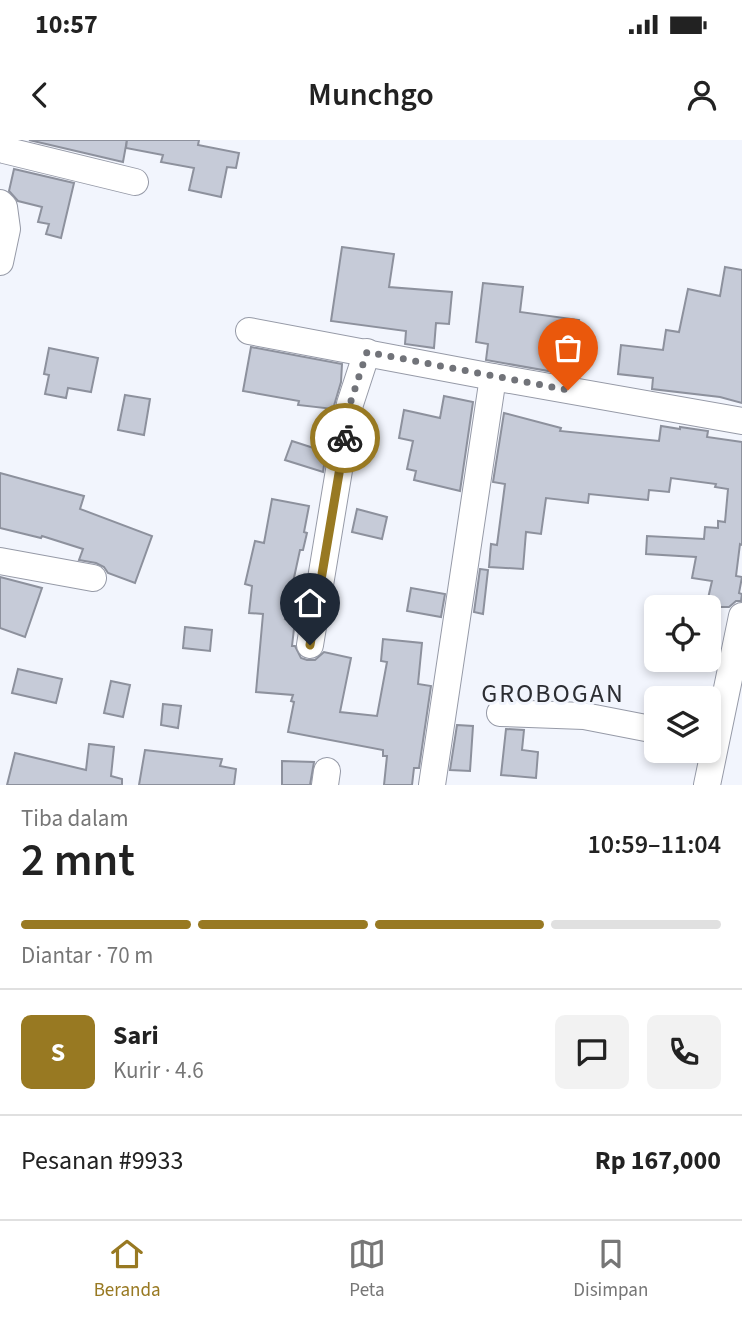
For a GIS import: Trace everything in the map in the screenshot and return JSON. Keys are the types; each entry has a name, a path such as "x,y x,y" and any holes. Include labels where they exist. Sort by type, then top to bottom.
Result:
{"street":[{"path":"3,153 135,182"},
{"path":"0,204 4,207 8,229 0,262"},
{"path":"249,331 742,421"},
{"path":"310,645 350,404 367,352"},
{"path":"432,785 493,377"},
{"path":"0,561 93,578"},
{"path":"721,702 742,617"},
{"path":"500,713 584,716 644,728"},
{"path":"707,785 709,763"}],"building":[{"path":"29,140 127,140 123,162"},
{"path":"127,140 199,140 198,145 239,153 236,168 227,167 221,197 189,190 194,168 161,162 163,155 126,148"},
{"path":"14,169 74,183 61,238 46,234 49,224 38,222 42,207 18,201 9,191"},
{"path":"342,247 394,254 389,287 452,292 449,324 436,323 434,348 405,344 406,331 331,321"},
{"path":"725,267 742,270 742,403 720,397 652,389 653,378 618,374 621,345 663,350 666,330 679,332 688,289 720,296"},
{"path":"483,283 523,287 520,312 579,320 571,375 486,360 488,344 476,342"},
{"path":"251,347 342,364 341,382 333,409 298,405 299,401 243,391"},
{"path":"49,348 98,358 91,392 68,388 66,398 45,394 49,375 44,374"},
{"path":"125,395 150,399 144,435 118,430"},
{"path":"444,396 473,402 460,491 414,480 416,471 407,469 413,441 399,438 404,410 440,418"},
{"path":"504,413 561,428 560,431 659,441 661,426 680,427 708,431 707,437 742,442 742,545 740,544 736,576 742,577 739,593 742,594 741,601 736,601 729,607 721,607 721,595 709,595 712,581 692,578 696,557 646,554 647,536 704,539 705,527 718,528 718,521 725,522 728,489 715,487 716,484 671,478 669,492 649,490 648,500 589,494 588,503 546,498 541,534 526,532 523,569 489,567 491,544 497,545 505,484 493,482"},
{"path":"292,441 326,452 323,472 285,460"},
{"path":"0,473 84,496 80,509 152,536 135,583 108,573 96,563 79,560 83,549 42,536 41,538 0,528"},
{"path":"272,499 309,506 304,532 307,533 303,550 300,550 285,619 295,620 292,646 295,646 301,658 315,660 324,652 351,658 340,712 377,716 387,662 381,661 383,639 422,643 418,684 431,686 419,768 414,768 412,785 384,785 387,756 383,756 383,750 288,732 293,695 256,692 263,614 249,613 252,586 245,584 255,541 264,543"},
{"path":"357,509 387,517 382,539 352,532"},
{"path":"480,569 488,570 483,614 474,612"},
{"path":"0,577 42,588 25,637 0,628"},
{"path":"411,588 445,594 441,617 407,611"},
{"path":"185,627 212,630 210,651 183,648"},
{"path":"18,669 62,679 56,703 12,693"},
{"path":"111,681 130,685 123,717 104,713"},
{"path":"163,704 181,706 178,728 161,725"},
{"path":"457,725 473,726 470,771 450,770"},
{"path":"506,729 524,730 522,750 538,752 536,778 501,775"},
{"path":"89,744 114,747 111,776 122,779 122,785 7,785 15,753 86,770"},
{"path":"145,750 222,759 220,766 236,769 234,785 139,785"},
{"path":"282,761 314,762 310,785 282,785"}],"way so far":[{"path":"345,438 350,404 367,352 568,390"}],"district":[{"name":"GROBOGAN","path":"553,693"}],"route":[{"path":"310,645 345,438"}]}
